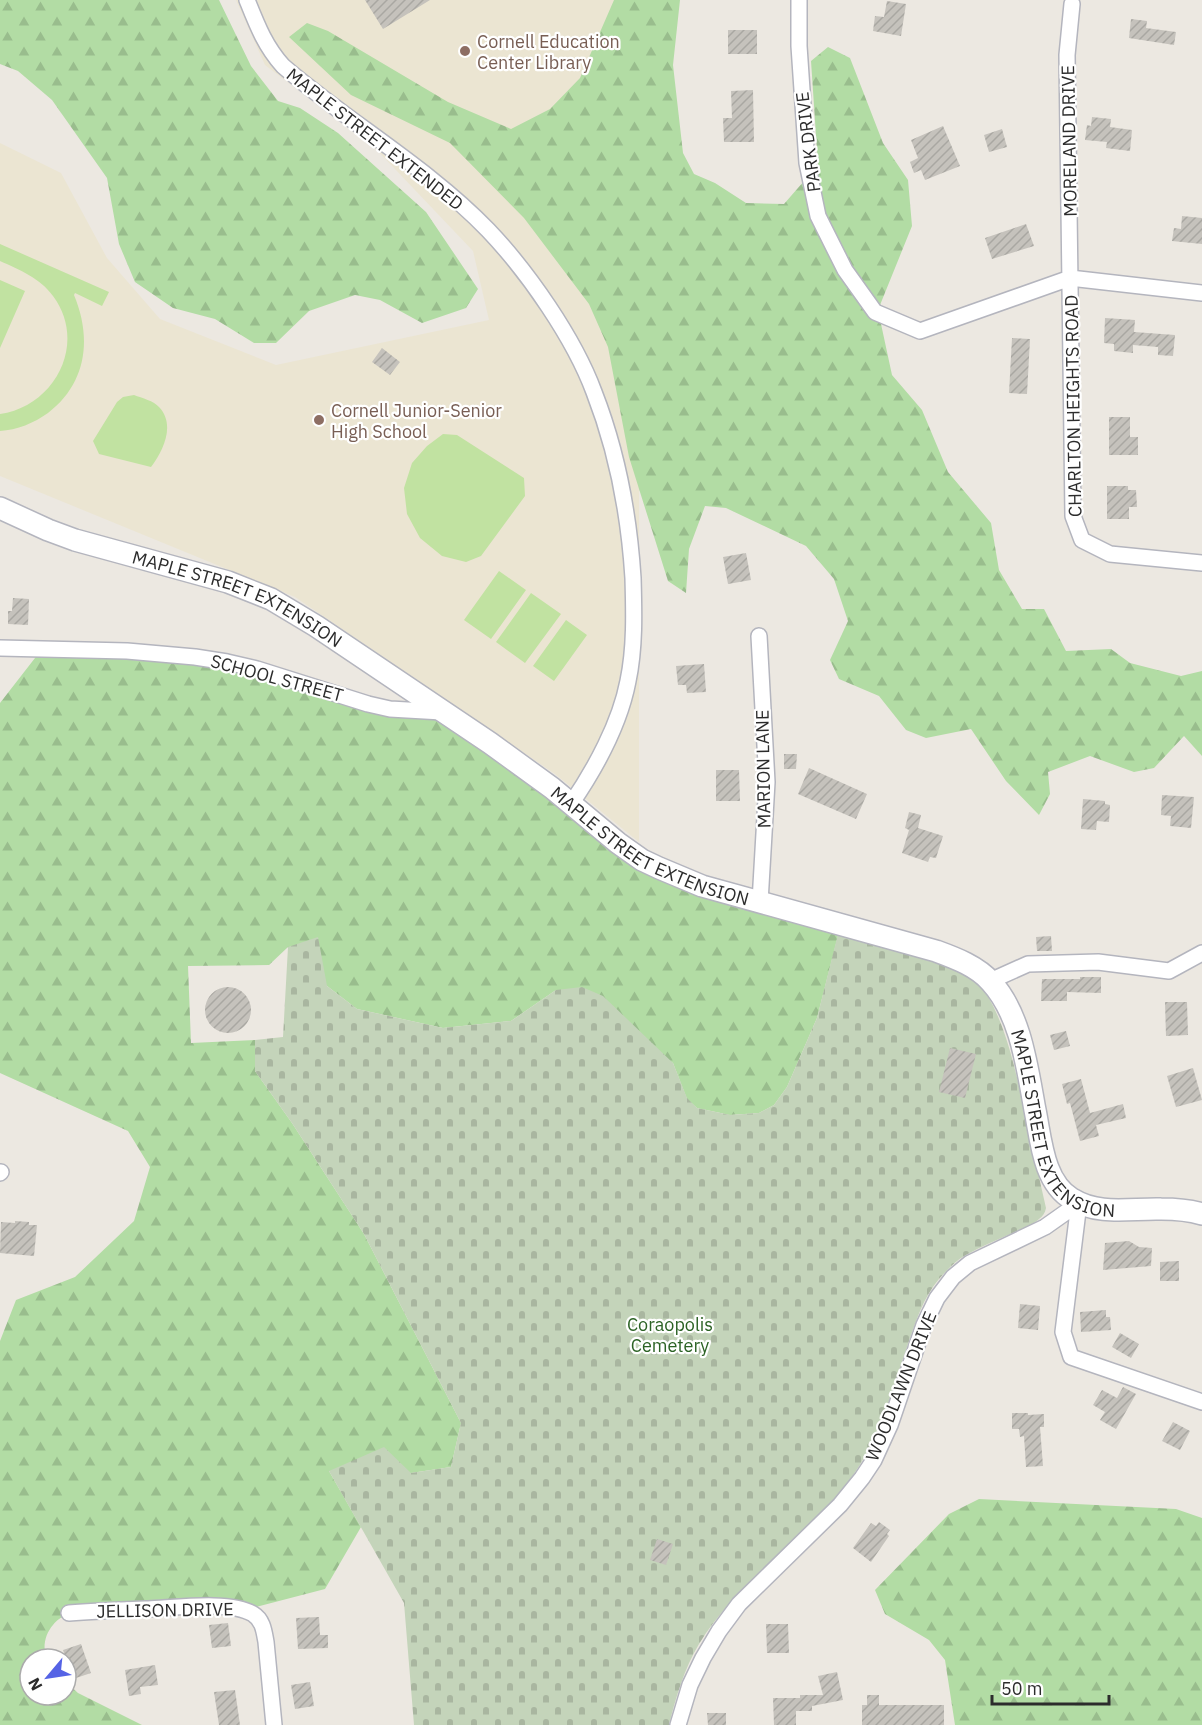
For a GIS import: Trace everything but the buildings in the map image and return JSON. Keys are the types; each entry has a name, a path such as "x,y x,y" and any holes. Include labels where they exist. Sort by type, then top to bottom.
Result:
{"street":[{"name":"MAPLE STREET EXTENDED","path":"247,0 270,51 283,66 450,195 488,231 528,279 555,317 575,351 594,391 610,440 624,499 631,545 633,652 628,683 604,748 571,804"},
{"name":"PARK DRIVE","path":"799,0 799,46 807,163 818,216 845,270 875,312 920,331 1070,278"},
{"name":"MORELAND DRIVE","path":"1070,278 1067,55 1072,4"},
{"name":"CHARLTON HEIGHTS ROAD","path":"1202,293 1070,278 1073,516 1082,540 1110,554 1202,563"},
{"name":"MAPLE STREET EXTENSION","path":"0,508 75,540 228,582 271,599 316,626 527,769 642,860 680,878 936,951 966,963 990,981 1008,1008 1021,1042 1042,1149 1054,1180 1062,1190 1070,1198 1092,1208 1162,1209 1202,1214"},
{"name":"MARION LANE","path":"759,636 767,782 760,902"},
{"name":"SCHOOL STREET","path":"0,648 127,651 195,657 257,669 390,709 444,712"},
{"path":"990,981 1028,964 1098,963 1169,971 1202,953"},
{"path":"1080,1203 1062,1332 1071,1357 1202,1402"},
{"name":"WOODLAWN DRIVE","path":"678,1725 690,1685 719,1631 740,1604 840,1504 874,1460 890,1425 924,1325 937,1298 953,1276 970,1263 1045,1227 1080,1203"},
{"name":"JELLISON DRIVE","path":"69,1613 221,1607 244,1610 254,1615 260,1620 264,1629 274,1725"}],"shaded area":[{"name":"Cornell Junior-Senior High School","path":"236,0 639,0 639,842 555,774 295,597 0,476 0,143 61,173 107,258 160,319 276,365 489,320 473,251 375,148 265,65"}],"green space":[{"path":"0,0 219,0 251,66 278,101 300,108 338,133 426,212 478,289 466,308 422,323 380,300 355,295 309,311 276,343 254,343 215,319 173,308 135,282 119,244 107,178 52,100 18,71 0,64"},
{"path":"614,0 680,0 673,65 683,153 694,174 715,183 746,203 784,204 818,165 811,61 828,47 850,58 883,143 908,180 912,226 878,310 892,375 922,410 948,472 991,523 999,570 1022,609 1044,609 1066,651 1111,649 1130,663 1181,676 1202,671 1202,756 1184,736 1154,768 1134,772 1090,756 1048,772 1050,794 1039,815 1006,781 971,729 926,738 906,730 879,696 839,679 830,660 848,621 834,579 806,546 726,508 705,506 689,549 686,593 668,581 629,457 608,347 589,304 524,218 450,143 351,95 289,37 307,23 328,31 448,102 511,129 550,109 580,78"},
{"path":"0,244 109,292 102,306 75,293 74,295 80,311 84,343 78,374 61,401 48,413 31,423 19,428 0,431 0,414 20,409 50,386 60,370 66,352 67,333 63,314 53,296 36,279 0,261"},
{"path":"0,280 25,291 0,348"},
{"path":"134,395 157,405 167,422 166,438 151,467 99,454 93,441 117,402 123,397"},
{"path":"443,434 457,435 524,478 525,496 481,556 466,562 442,556 420,538 407,514 404,488 412,463 427,446"},
{"path":"499,571 526,590 491,639 464,620"},
{"path":"531,593 561,614 525,663 496,642"},
{"path":"566,620 587,635 554,681 533,666"},
{"path":"42,649 164,653 368,704 445,712 642,860 841,924 817,1018 787,1087 774,1105 759,1113 730,1115 697,1108 687,1099 673,1063 556,990 511,1021 443,1028 357,1009 327,986 288,947 269,965 188,966 191,1043 255,1040 255,1071 292,1123 364,1234 461,1423 451,1467 411,1473 329,1471 361,1527 325,1589 244,1610 69,1613 56,1621 50,1629 45,1647 18,1647 18,1707 78,1707 78,1693 142,1725 0,1725 0,1341 16,1300 75,1277 134,1221 150,1167 128,1131 0,1073 0,703"},
{"name":"Coraopolis Cemetery","path":"838,934 951,967 976,982 986,994 1002,1027 1014,1066 1046,1208 1044,1213 1031,1225 962,1257 933,1286 917,1318 884,1414 866,1454 830,1505 738,1594 717,1618 689,1663 669,1725 414,1725 404,1603 329,1471 384,1447 411,1473 451,1467 461,1423 364,1234 292,1123 255,1071 255,1040 283,1037 288,947 318,937 327,986 357,1009 443,1028 511,1021 556,990 582,987 603,996 673,1063 687,1098 697,1108 730,1115 759,1113 774,1105 787,1087 817,1018"},
{"path":"979,1499 1176,1509 1202,1518 1202,1725 955,1725 945,1660 929,1640 885,1614 875,1590 949,1514"}],"place":[{"name":"Cornell Education Center Library","path":"465,51"},
{"name":"Cornell Junior-Senior High School","path":"319,420"}]}
